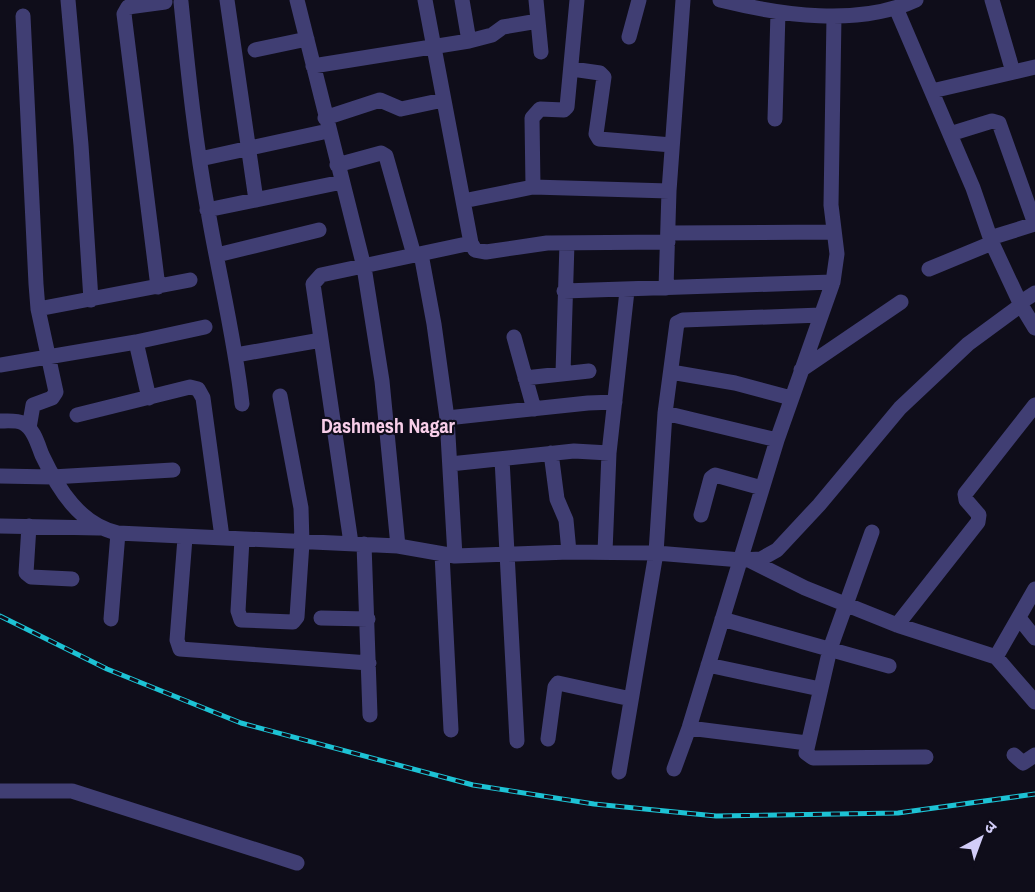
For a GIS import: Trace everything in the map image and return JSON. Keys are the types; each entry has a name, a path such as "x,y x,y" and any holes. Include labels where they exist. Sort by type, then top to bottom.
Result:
{"street":[{"path":"68,0 81,145 91,300"},
{"path":"226,0 256,200"},
{"path":"297,0 326,125 364,267 378,348 398,546"},
{"path":"424,0 471,243 475,250 486,252 532,244 834,232"},
{"path":"462,0 469,41"},
{"path":"536,0 541,52"},
{"path":"533,187 532,118 540,109 564,110 567,107 577,0"},
{"path":"629,37 639,0"},
{"path":"666,288 669,191 682,0"},
{"path":"720,0 748,3 778,12 834,16 904,3 932,92 973,188 991,241 1035,328"},
{"path":"992,0 1013,72"},
{"path":"158,287 124,14 128,8 173,1 207,210 236,355 242,404"},
{"path":"776,119 778,12"},
{"path":"23,16 38,309 56,394 33,405 29,428"},
{"path":"674,769 722,620 745,560 762,488 777,440 833,282 837,254 831,205 834,16"},
{"path":"313,66 469,41 492,35 503,27 538,21"},
{"path":"255,50 307,39"},
{"path":"932,92 1035,67"},
{"path":"572,69 600,73 604,77 596,134 599,139 672,145"},
{"path":"200,159 248,148 326,125 380,100 401,109 443,100"},
{"path":"929,269 1035,224 999,123 993,121 950,134"},
{"path":"337,165 381,153 387,156 417,255 434,324 447,418 450,464 451,730"},
{"path":"207,210 342,182"},
{"path":"463,201 533,187 669,191"},
{"path":"217,255 319,230"},
{"path":"370,715 368,619 358,543 313,284 321,275 471,243"},
{"path":"562,373 567,243"},
{"path":"38,309 190,280"},
{"path":"564,291 627,291 833,282"},
{"path":"605,552 609,453 627,291"},
{"path":"0,526 99,528 118,533 186,537 222,537 302,543 358,543 398,546 449,555 605,552 761,559 777,550 819,505 894,415 968,344 1035,293"},
{"path":"801,370 901,302"},
{"path":"619,772 656,553 665,413 676,327 682,320 821,315"},
{"path":"0,365 136,342 205,327"},
{"path":"514,337 534,409"},
{"path":"236,355 321,340"},
{"path":"136,342 149,398"},
{"path":"525,378 589,371"},
{"path":"671,372 735,383 791,398"},
{"path":"76,415 190,387 201,393 222,537"},
{"path":"242,539 238,611 243,621 290,623 296,620 302,543 299,494 280,396"},
{"path":"447,418 615,402"},
{"path":"897,625 978,522 979,515 966,500 965,494 1035,405"},
{"path":"665,413 777,440"},
{"path":"0,421 19,422 29,428 52,477 82,515 99,528"},
{"path":"450,464 584,450 609,453"},
{"path":"551,453 557,499 566,520 569,552"},
{"path":"502,459 509,555 517,741"},
{"path":"0,476 52,477 173,470"},
{"path":"701,515 711,478 715,475 762,488"},
{"path":"29,526 26,573 31,577 72,579"},
{"path":"872,532 830,649 806,753 813,758 926,757"},
{"path":"111,619 118,533"},
{"path":"186,537 177,640 180,649 369,663"},
{"path":"745,560 805,588 897,625 996,657 1035,702"},
{"path":"996,657 1035,589"},
{"path":"321,618 368,619"},
{"path":"1018,618 1035,638"},
{"path":"722,620 889,666"},
{"path":"708,666 820,689"},
{"path":"548,739 555,687 558,683 631,699"},
{"path":"689,728 807,743"},
{"path":"1014,755 1023,763 1035,755"},
{"path":"0,791 72,791 297,863"}],"railway":[{"path":"0,616 107,669 241,723 473,785 594,804 716,816 898,813 1035,794"}],"district":[{"name":"Dashmesh Nagar","path":"388,426"}]}
